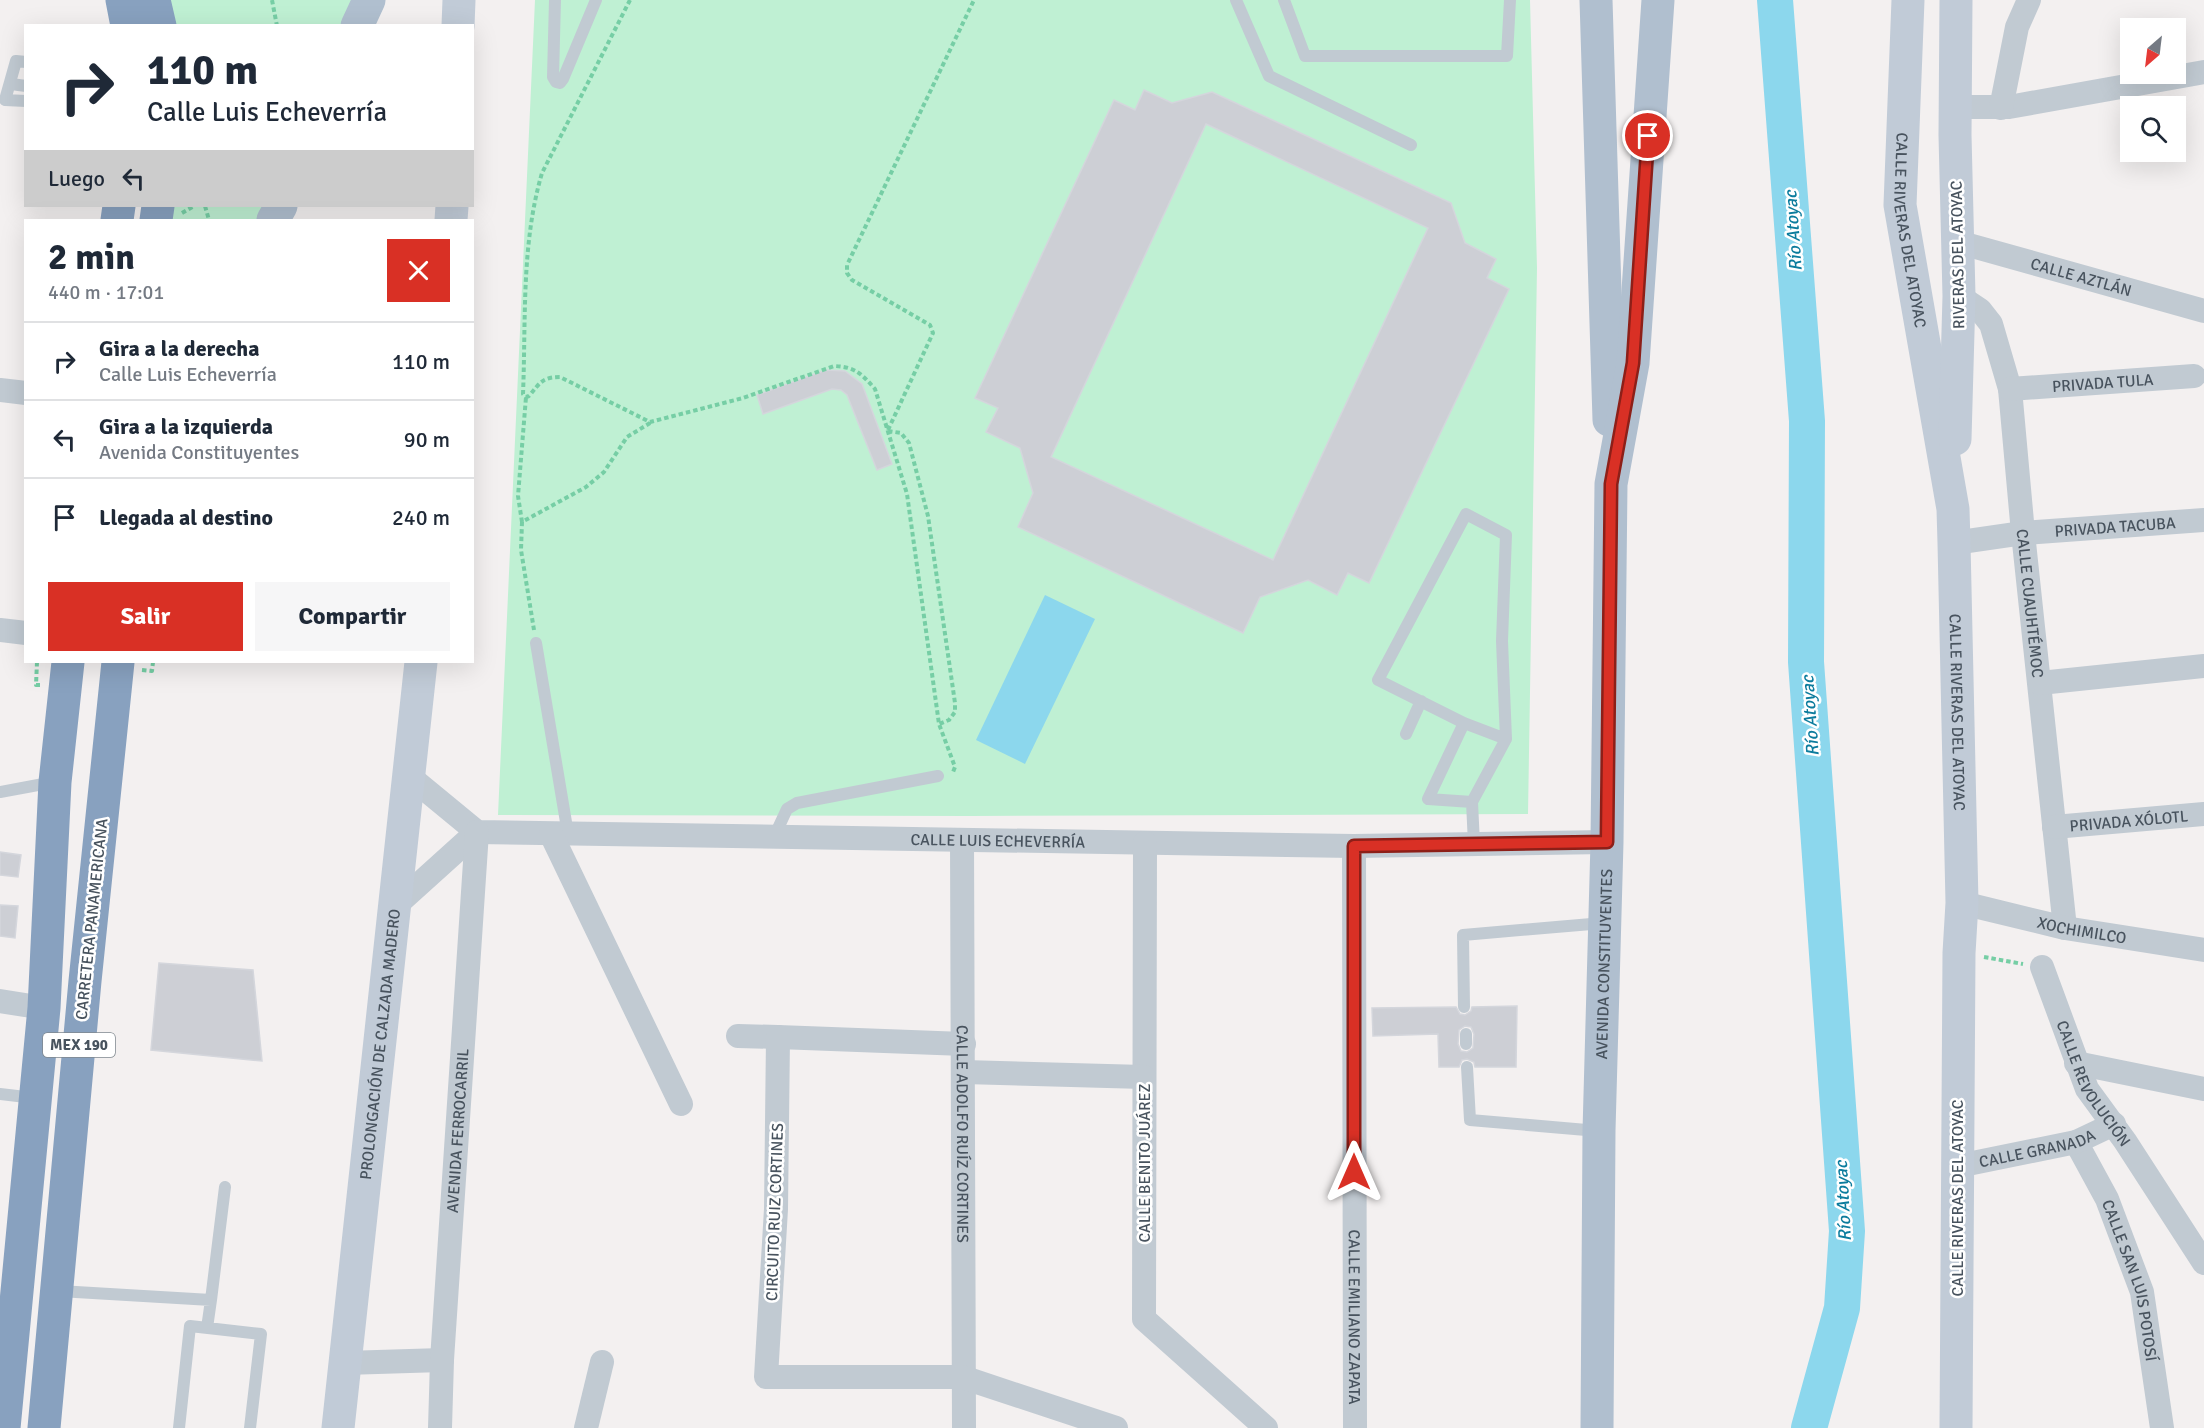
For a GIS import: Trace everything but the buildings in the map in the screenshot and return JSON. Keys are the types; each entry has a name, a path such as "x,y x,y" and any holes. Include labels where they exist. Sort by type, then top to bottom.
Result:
{"highway":[{"path":"122,0 127,24"},
{"path":"154,0 160,24"},
{"name":"MEX 190","path":"4,1428 44,1008 55,782 68,663"},
{"name":"CARRETERA PANAMERICANA","path":"44,1428 85,981 118,663"}],"main road":[{"path":"358,24 369,0"},
{"path":"1596,0 1611,484"},
{"name":"AVENIDA CONSTITUYENTES","path":"1597,1428 1599,1131 1607,842 1611,484 1633,363 1658,0"}],"street":[{"path":"458,24 459,0"},
{"name":"CALLE RIVERAS DEL ATOYAC","path":"1908,0 1900,205 1953,509 1962,903 1959,953 1956,1428"},
{"name":"RIVERAS DEL ATOYAC","path":"1953,509 1959,297 1955,104 1956,0"},
{"path":"2001,108 2017,27 2030,0"},
{"path":"1955,104 1965,107 2001,108 2204,72"},
{"name":"CALLE AZTLÁN","path":"1958,242 2204,311"},
{"name":"CALLE CUAUHTÉMOC","path":"1959,297 1980,310 1991,324 2010,389 2023,533 2066,928"},
{"name":"PRIVADA TULA","path":"2010,389 2194,376"},
{"path":"0,390 24,393"},
{"name":"PRIVADA TACUBA","path":"1954,543 2023,533 2204,520"},
{"path":"0,630 24,633"},
{"name":"PROLONGACIÓN DE CALZADA MADERO","path":"338,1428 421,663"},
{"path":"2040,683 2204,666"},
{"path":"395,906 477,832 409,776"},
{"name":"PRIVADA XÓLOTL","path":"2054,827 2204,814"},
{"name":"CALLE LUIS ECHEVERRÍA","path":"477,832 1354,846 1607,842"},
{"name":"AVENIDA FERROCARRIL","path":"440,1428 442,1360 477,832"},
{"path":"560,834 681,1104"},
{"name":"CALLE ADOLFO RUÍZ CORTINES","path":"962,840 964,1044 962,1377 964,1428"},
{"name":"CALLE BENITO JUÁREZ","path":"1145,843 1144,1318 1266,1428"},
{"name":"CALLE EMILIANO ZAPATA","path":"1354,846 1355,1428"},
{"name":"XOCHIMILCO","path":"1962,903 2066,928 2204,950"},
{"name":"CALLE REVOLUCIÓN","path":"2042,967 2087,1089 2114,1124 2202,1258"},
{"path":"0,1001 44,1008"},
{"path":"738,1036 964,1044"},
{"name":"CIRCUITO RUIZ CORTINES","path":"778,1037 776,1209 766,1377 962,1377"},
{"path":"2076,1063 2204,1089"},
{"path":"964,1072 1144,1077"},
{"name":"CALLE GRANADA","path":"1958,1167 2076,1142 2114,1124"},
{"name":"CALLE SAN LUIS POTOSÍ","path":"2076,1142 2107,1199 2142,1292 2162,1428"},
{"path":"345,1363 442,1360"},
{"path":"586,1428 602,1362"},
{"path":"962,1377 1116,1428"}],"lane":[{"path":"555,0 553,76 556,82 560,83 596,0"},
{"path":"1236,0 1269,76 1411,145"},
{"path":"1284,0 1305,56 1508,56 1510,0"},
{"path":"24,62 16,61 5,100 24,101"},
{"path":"11,84 24,86"},
{"path":"1474,844 1472,802 1506,739 1502,641 1506,535 1466,514 1378,680 1464,723 1506,739"},
{"path":"536,642 560,834"},
{"path":"1406,734 1421,702"},
{"path":"1464,723 1428,799 1472,802"},
{"path":"774,837 787,809 797,803 938,776"},
{"path":"0,792 55,782"},
{"path":"1464,1007 1463,935 1605,923"},
{"path":"1467,1066 1470,1120 1599,1131"},
{"path":"0,1094 36,1098"},
{"path":"207,1328 225,1187"},
{"path":"57,1291 211,1300"},
{"path":"179,1428 190,1326 261,1334 250,1428"}],"path":[{"path":"272,0 277,24"},
{"path":"536,642 521,550 522,522 518,496 526,397 523,394 529,232 542,173 630,0"},
{"path":"888,431 933,333 930,325 852,280 848,273 848,265 974,0"},
{"path":"522,522 586,487 604,472 627,437 650,422 743,398 834,366 849,367 863,375 875,389 908,494 939,724 955,767 953,772 938,776"},
{"path":"526,397 548,377 560,377 650,422"},
{"path":"888,431 901,433 909,443 928,516 955,703 955,712 949,720 939,724"},
{"path":"36,685 37,663"},
{"path":"152,671 153,663"},
{"path":"1959,953 2042,967"}],"green space":[{"path":"158,0 358,0 349,24 160,24"},
{"path":"535,0 1530,0 1537,268 1528,814 498,815"},
{"path":"158,207 265,207 259,219 156,219"}],"water":[{"path":"1045,595 1095,619 1025,764 976,740"}],"waterway":[{"name":"Río Atoyac","path":"1775,0 1807,421 1806,662 1847,1231 1842,1308 1809,1428"}],"route":[{"path":"1354,1172 1354,846 1607,842 1611,484 1633,363 1648,136"}]}
